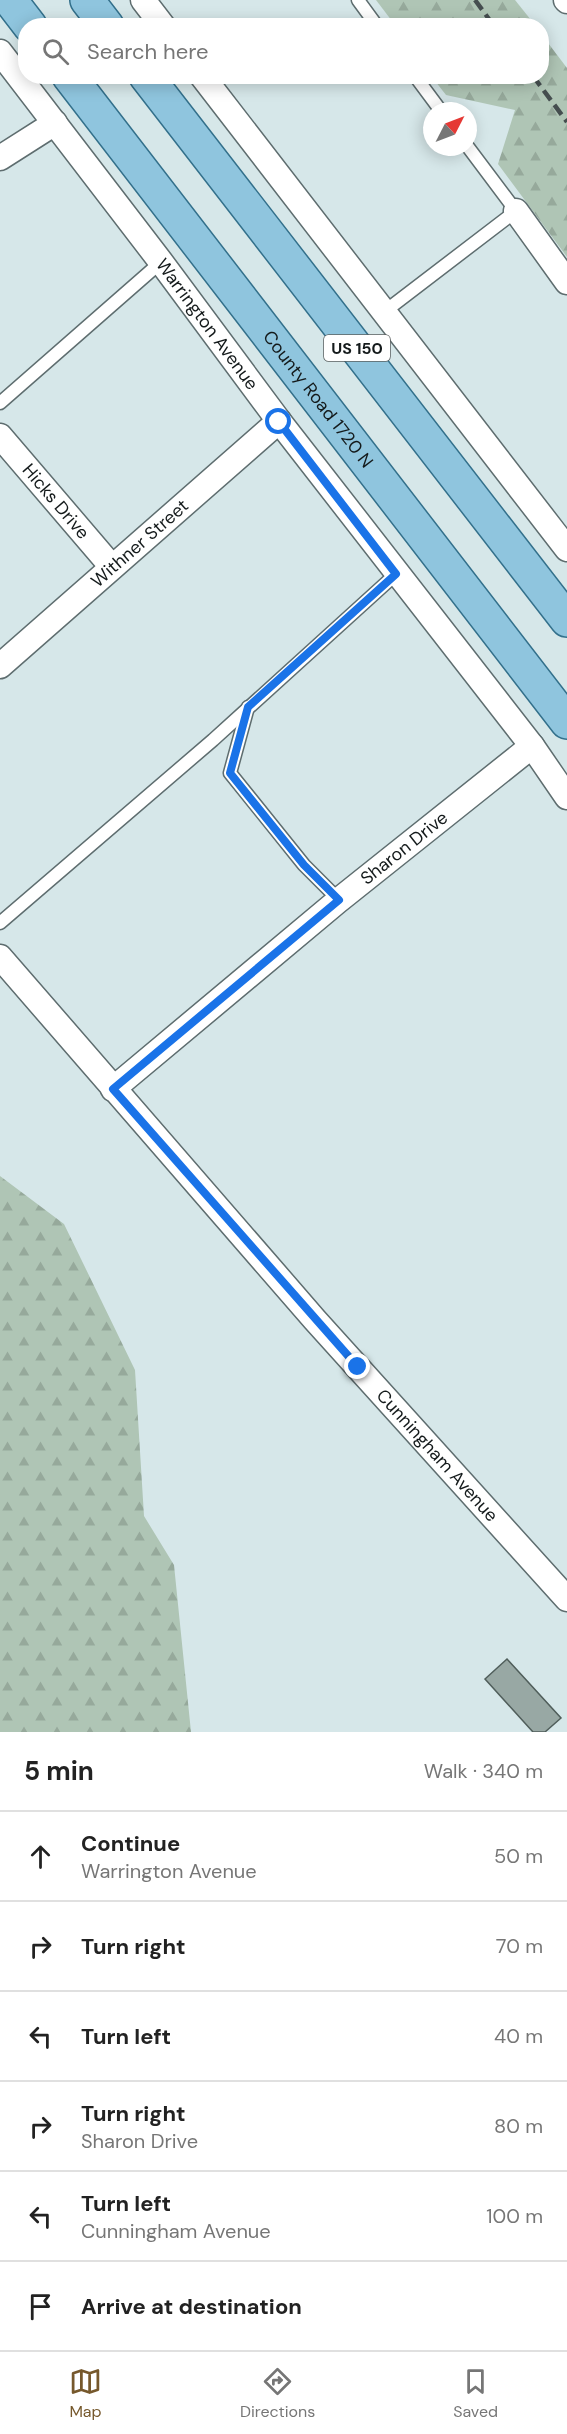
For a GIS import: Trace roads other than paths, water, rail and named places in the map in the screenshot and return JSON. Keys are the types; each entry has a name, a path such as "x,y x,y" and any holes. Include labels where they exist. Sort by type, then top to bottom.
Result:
{"main road":[{"path":"10,0 24,18"},
{"path":"87,0 101,18"},
{"name":"County Road 1720 N","path":"75,84 567,722"},
{"name":"US 150","path":"152,84 567,620"}],"street":[{"path":"143,0 157,18"},
{"name":"Warrington Avenue","path":"0,52 18,75"},
{"name":"Warrington Avenue","path":"25,84 161,262 279,422 532,746 567,797"},
{"path":"208,84 567,549"},
{"path":"0,158 55,123"},
{"path":"516,211 567,282"},
{"name":"Withner Street","path":"0,666 279,422"},
{"name":"Hicks Drive","path":"0,436 112,567"},
{"name":"Sharon Drive","path":"113,1089 339,900 532,746"},
{"name":"Cunningham Avenue","path":"0,957 315,1320 567,1599"}],"lane":[{"path":"358,0 371,18"},
{"path":"421,84 434,102"},
{"path":"384,312 516,211 475,156"},
{"path":"0,403 161,262"},
{"path":"0,923 213,740 396,574"},
{"path":"248,707 230,773 304,865 339,900"}],"railway":[{"path":"475,0 488,18"},
{"path":"539,84 567,122"}]}
